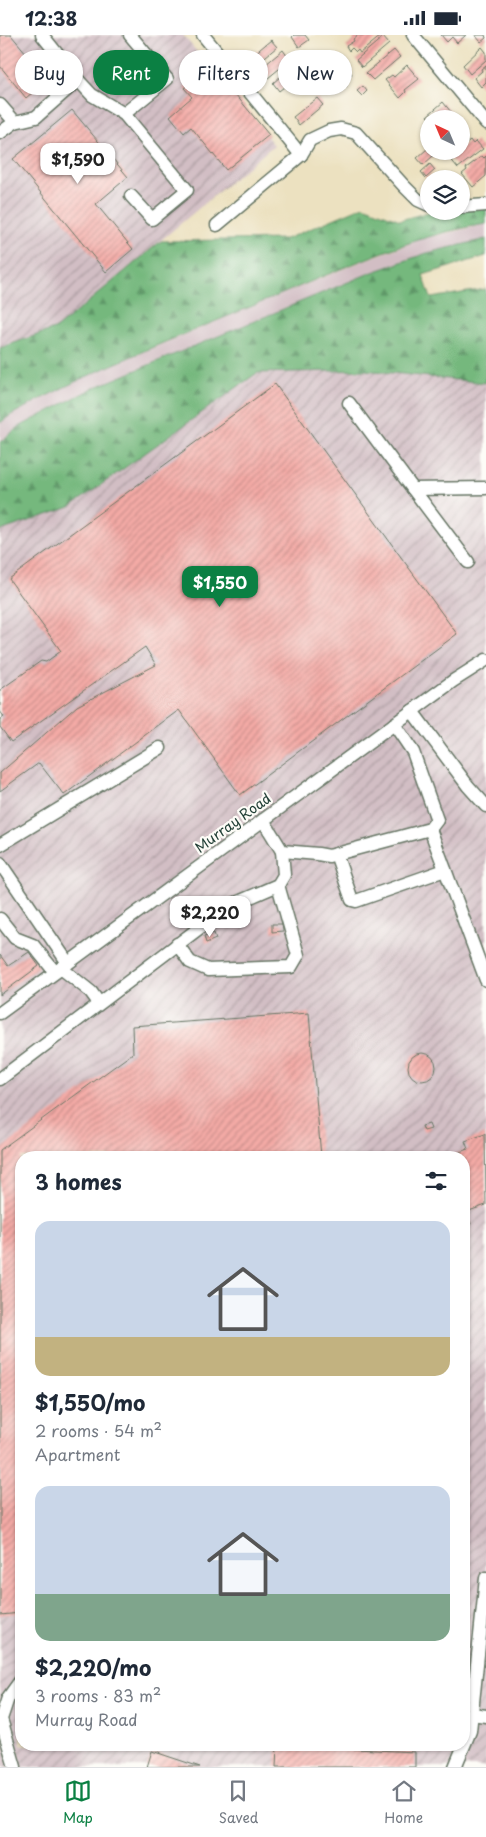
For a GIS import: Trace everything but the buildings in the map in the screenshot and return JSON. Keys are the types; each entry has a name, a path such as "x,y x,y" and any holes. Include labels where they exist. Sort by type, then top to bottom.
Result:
{"street":[{"path":"42,35 54,50"},
{"path":"124,114 167,79 130,35"},
{"path":"203,35 301,155"},
{"path":"413,35 486,123"},
{"path":"83,85 92,95 124,114 187,190 152,219 131,195"},
{"path":"0,133 15,122 36,117 61,95"},
{"path":"0,105 15,122"},
{"path":"217,225 301,155 310,140 330,131 341,129 356,133 420,201"},
{"path":"470,206 486,205"},
{"path":"349,403 468,562"},
{"path":"413,489 486,488"},
{"name":"Murray Road","path":"0,1013 394,724 486,660"},
{"path":"412,711 468,786 486,806"},
{"path":"282,851 329,856 430,829 437,820 413,752 394,724"},
{"path":"0,845 160,747"},
{"path":"0,1079 227,907 278,885 284,875 282,851 264,820"},
{"path":"430,829 486,980"},
{"path":"336,854 352,901 445,870"},
{"path":"0,863 61,968"},
{"path":"177,944 190,961 208,970 291,967 298,955 278,885"},
{"path":"0,919 15,938 33,945 90,992 100,1003"},
{"path":"470,1731 486,1578"},
{"path":"15,1688 8,1698 1,1719 16,1767"},
{"path":"472,1714 486,1716"},
{"path":"455,1767 462,1751"}],"shaded area":[{"path":"0,35 183,35 195,50 179,50 179,95 233,95 274,145 57,328 0,348"},
{"path":"486,224 486,239 427,253 370,273 91,389 19,427 0,442 0,423 11,415 85,376 365,260 422,239"},
{"path":"365,370 486,383 486,1767 0,1767 0,531 70,507 257,373"}],"green space":[{"path":"486,201 486,224 428,237 343,268 72,383 11,415 0,423 0,348 57,328 161,241 286,239 364,206 400,220 420,215 420,220 470,220 470,207"},
{"path":"486,239 486,256 423,275 431,298 486,289 486,383 365,370 257,373 70,507 0,531 0,442 19,427 91,389 370,273 427,253"}]}
